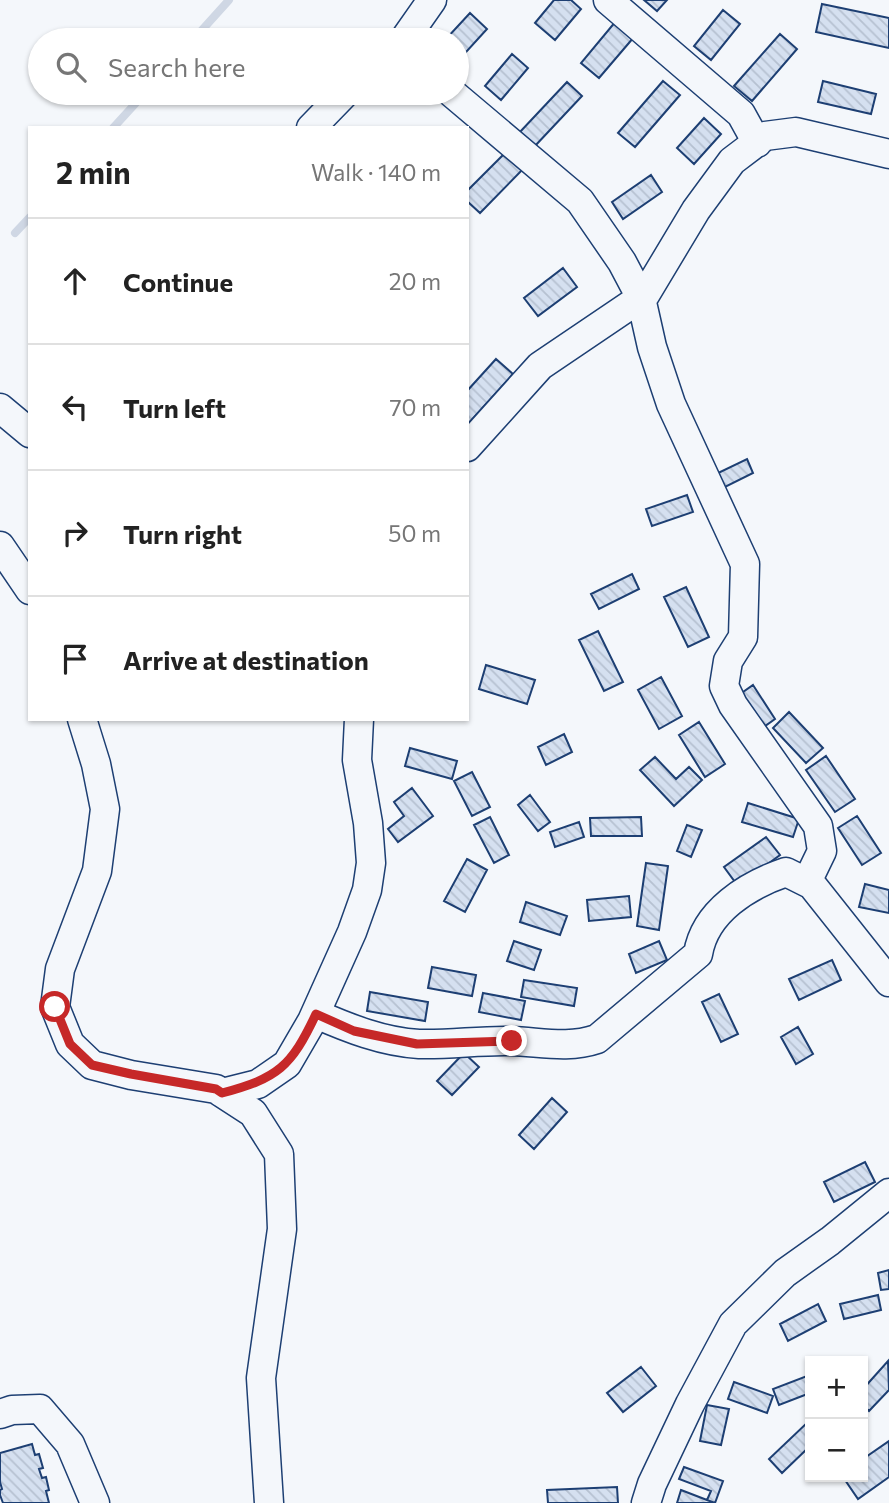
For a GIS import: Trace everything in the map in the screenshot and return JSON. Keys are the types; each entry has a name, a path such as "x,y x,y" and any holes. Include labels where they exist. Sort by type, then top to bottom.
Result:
{"street":[{"path":"412,28 432,0"},
{"path":"608,0 741,114 757,143"},
{"path":"313,126 333,105"},
{"path":"466,105 580,201 622,262 641,298 652,347 671,404 745,564 743,637 727,661 724,685 751,733 818,826 822,851 807,883"},
{"path":"469,445 540,366 645,295 696,210 732,161 765,136 796,132 889,154"},
{"path":"0,408 28,431"},
{"path":"0,546 28,587"},
{"path":"83,721 96,764 105,808 97,871 60,969 55,1007 70,1044 92,1065 216,1089 253,1113 279,1154 282,1229 261,1378 269,1503"},
{"path":"222,1093 258,1084 288,1064 316,1014 352,932 367,890 371,863 368,823 357,760 358,721"},
{"path":"316,1014 354,1031 417,1044 512,1041 554,1045 582,1044 597,1039 698,954 701,939 728,903 761,881 786,872 812,885 889,982"},
{"path":"646,1503 652,1483 690,1404 733,1324 785,1273 889,1193"},
{"path":"0,1414 12,1410 40,1409 70,1444 95,1503"}],"building":[{"path":"554,0 571,0 581,9 555,40 535,23"},
{"path":"644,0 667,0 657,11"},
{"path":"822,4 889,18 889,48 816,32"},
{"path":"723,10 740,24 711,60 694,46"},
{"path":"470,13 487,29 469,49 469,28 456,28"},
{"path":"616,21 634,37 599,78 581,63"},
{"path":"780,34 797,49 752,101 734,86"},
{"path":"512,54 528,68 501,100 485,86"},
{"path":"663,81 680,95 635,147 618,133"},
{"path":"823,81 876,94 871,114 818,102"},
{"path":"567,82 582,96 534,147 519,133"},
{"path":"704,118 721,134 694,164 677,148"},
{"path":"508,150 525,167 480,213 469,203 469,189"},
{"path":"651,175 662,192 623,219 612,202"},
{"path":"563,268 577,287 538,316 524,298"},
{"path":"496,359 513,374 469,423 469,389"},
{"path":"747,459 753,473 723,488 716,474"},
{"path":"687,495 693,512 652,526 646,509"},
{"path":"632,574 639,589 599,609 591,594"},
{"path":"686,587 709,637 688,647 664,597"},
{"path":"598,631 623,682 604,691 579,640"},
{"path":"486,665 535,680 527,704 479,689"},
{"path":"661,677 682,716 659,729 638,690"},
{"path":"753,685 775,719 758,731 736,697"},
{"path":"789,712 823,748 806,763 773,728"},
{"path":"699,722 725,764 705,777 679,735"},
{"path":"564,734 572,752 546,765 538,747"},
{"path":"410,748 457,761 452,779 405,766"},
{"path":"826,756 855,799 835,812 806,770"},
{"path":"655,757 676,779 689,767 702,780 674,806 640,770"},
{"path":"472,772 490,807 472,816 454,781"},
{"path":"412,788 433,816 398,842 388,829 404,816 394,802"},
{"path":"530,795 550,822 538,831 518,805"},
{"path":"748,803 799,819 793,837 742,822"},
{"path":"857,816 881,853 862,865 838,828"},
{"path":"490,817 509,855 494,863 474,825"},
{"path":"641,817 642,836 591,836 590,818"},
{"path":"579,822 584,837 555,847 550,832"},
{"path":"687,825 702,830 691,857 677,851"},
{"path":"766,837 780,855 738,886 724,867"},
{"path":"467,859 487,870 465,912 444,901"},
{"path":"646,863 668,866 659,930 637,926"},
{"path":"865,884 889,890 889,913 859,907"},
{"path":"629,896 631,917 589,921 587,900"},
{"path":"526,902 567,916 560,935 520,922"},
{"path":"514,941 541,950 534,970 507,961"},
{"path":"659,941 667,960 636,973 629,954"},
{"path":"832,960 841,980 799,1000 789,979"},
{"path":"432,967 476,975 472,996 428,988"},
{"path":"524,980 577,988 574,1006 521,997"},
{"path":"370,992 428,1002 425,1021 367,1011"},
{"path":"483,993 525,1001 521,1020 479,1012"},
{"path":"719,994 738,1034 721,1042 702,1002"},
{"path":"798,1027 813,1054 796,1064 781,1037"},
{"path":"464,1053 479,1067 452,1095 437,1081"},
{"path":"552,1098 567,1112 534,1149 519,1135"},
{"path":"865,1162 875,1182 834,1202 824,1182"},
{"path":"889,1270 889,1289 881,1290 878,1273"},
{"path":"878,1295 881,1310 844,1319 840,1304"},
{"path":"818,1304 826,1321 788,1341 780,1324"},
{"path":"888,1361 889,1390 869,1411 868,1383"},
{"path":"641,1367 656,1386 623,1412 607,1393"},
{"path":"805,1377 805,1395 779,1405 773,1389"},
{"path":"734,1382 773,1396 767,1413 728,1399"},
{"path":"707,1405 729,1409 721,1445 700,1441"},
{"path":"805,1425 805,1451 782,1473 769,1459"},
{"path":"889,1441 889,1477 858,1499 846,1482 868,1482 868,1456"},
{"path":"32,1444 35,1455 39,1454 43,1468 39,1469 42,1478 46,1477 49,1503 3,1503 0,1495 0,1453"},
{"path":"684,1467 723,1481 715,1503 707,1500 711,1491 679,1479"},
{"path":"617,1487 618,1503 548,1503 547,1490"},
{"path":"681,1490 707,1500 715,1503 677,1503"}],"waterway":[{"path":"204,28 229,0"},
{"path":"115,126 134,105"},
{"path":"15,233 28,219"}],"route":[{"path":"55,1007 70,1044 92,1065 216,1089 222,1093 258,1084 288,1064 316,1014 354,1031 417,1044 512,1041"}]}
